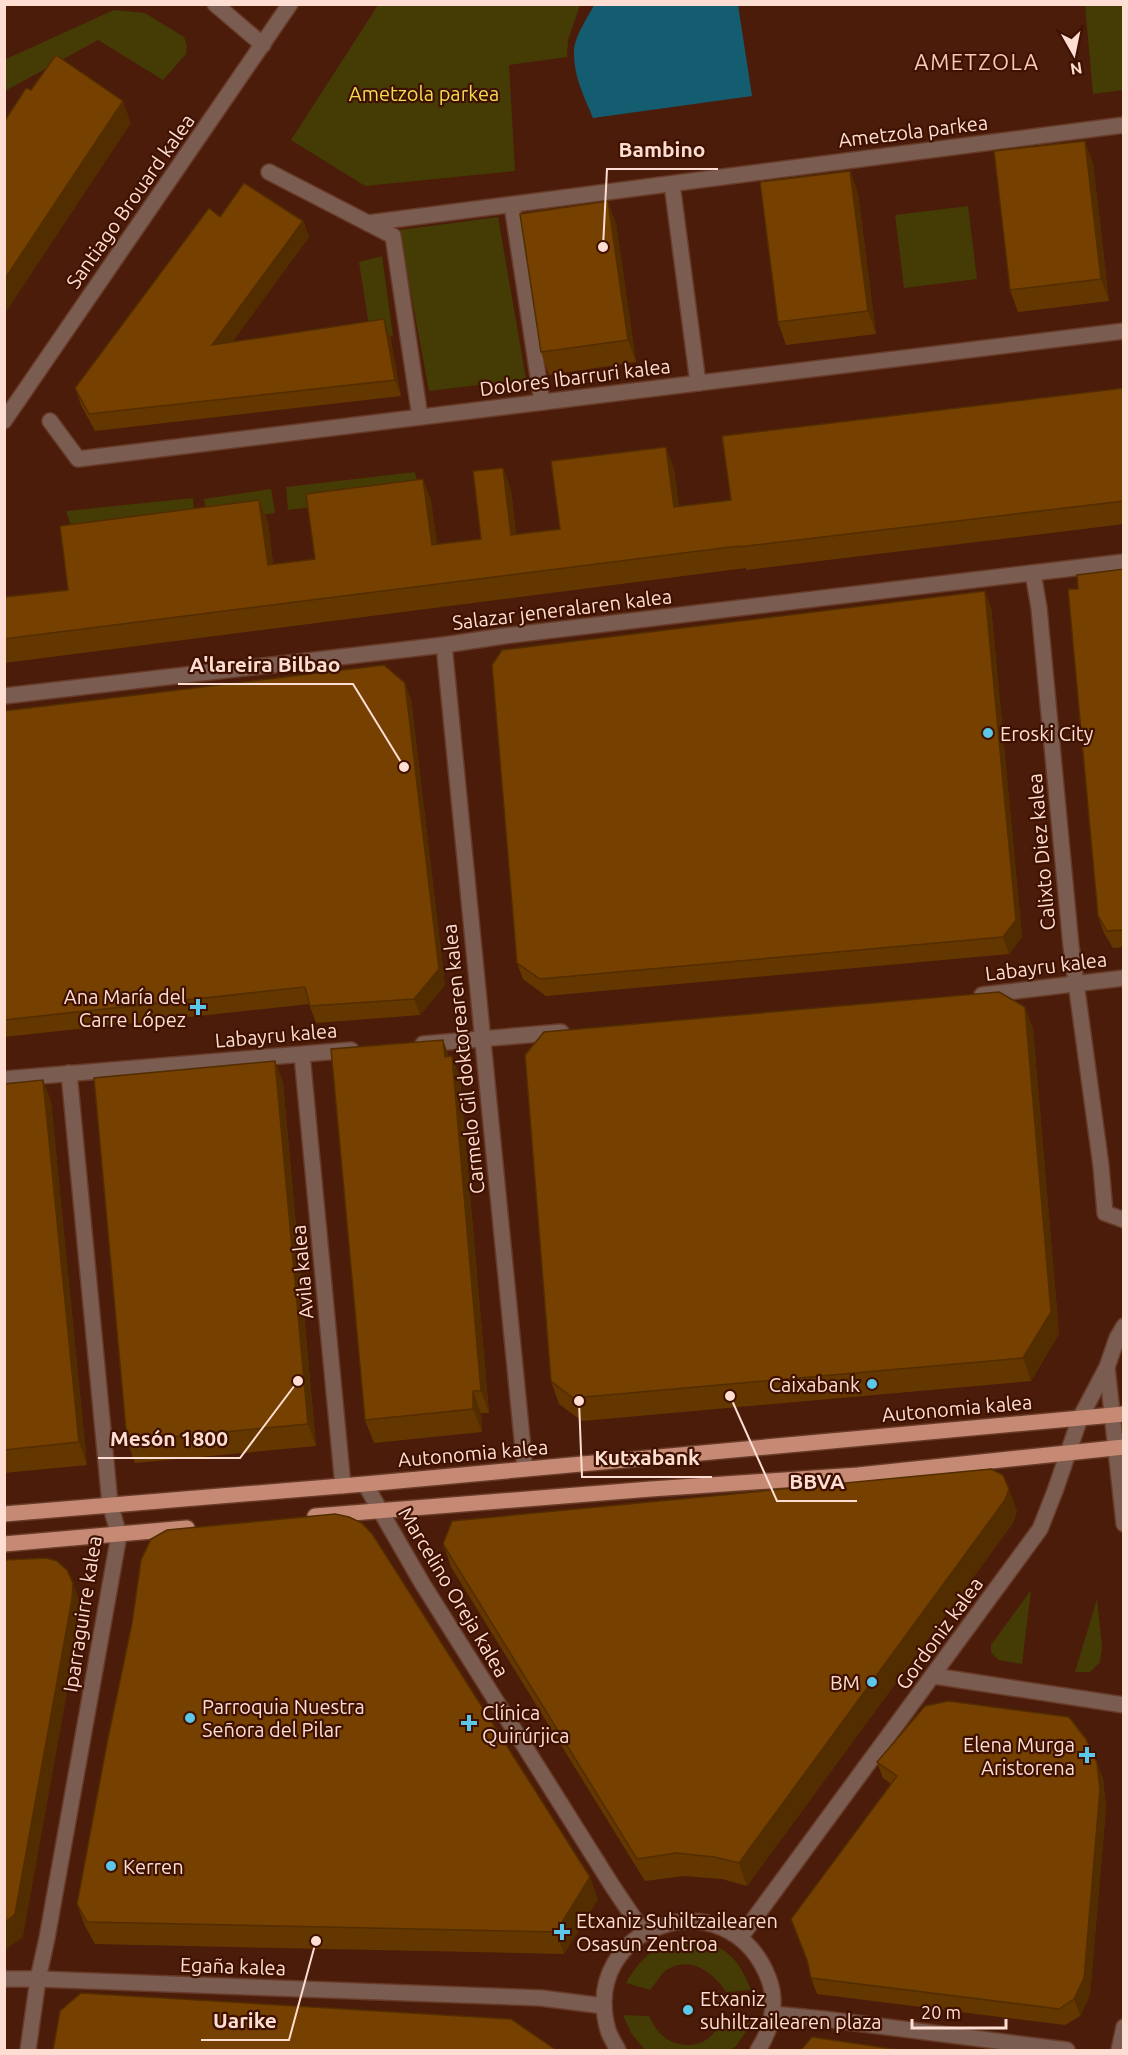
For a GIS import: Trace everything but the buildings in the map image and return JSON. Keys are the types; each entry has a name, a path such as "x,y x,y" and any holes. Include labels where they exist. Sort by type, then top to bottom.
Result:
{"main road":[{"name":"Autonomia kalea","path":"4,1514 343,1486 1118,1414"},
{"path":"300,1517 858,1475 1120,1447"},
{"path":"4,1544 198,1527"}],"street":[{"path":"215,4 264,45"},
{"name":"Santiago Brouard kalea","path":"4,421 291,4"},
{"name":"Ametzola parkea","path":"368,224 1124,125"},
{"path":"269,172 393,236 420,417"},
{"path":"672,184 698,383"},
{"path":"512,205 542,402"},
{"name":"Dolores Ibarruri kalea","path":"50,422 78,459 1124,331"},
{"name":"Salazar jeneralaren kalea","path":"4,696 1124,562"},
{"name":"Calixto Diez kalea","path":"1033,573 1040,619 1076,984 1101,1166 1105,1213 1124,1220"},
{"name":"Carmelo Gil doktorearen kalea","path":"444,645 525,1469"},
{"name":"Labayru kalea","path":"968,996 1124,978"},
{"path":"406,1045 579,1031"},
{"name":"Labayru kalea","path":"4,1078 371,1048"},
{"name":"Avila kalea","path":"302,1055 343,1486"},
{"name":"Iparraguirre kalea","path":"28,2050 38,1979 119,1535 110,1504 69,1073"},
{"name":"Gordoniz kalea","path":"740,1938 1040,1529 1080,1418 1107,1367 1117,1338 1124,1326"},
{"path":"1107,1367 1118,1414 1124,1524"},
{"name":"Marcelino Oreja kalea","path":"365,1484 428,1593 644,1933"},
{"path":"934,1676 1124,1706"},
{"path":"618,2050 609,2031 604,2006 606,1987 619,1957 644,1933 668,1923 693,1921 718,1926 740,1938 763,1964 770,1980 774,2000 765,2039 758,2050"},
{"name":"Egaña kalea","path":"4,1979 541,1998 604,2006"},
{"path":"772,2014 1067,2050"},
{"path":"1119,2050 1124,2027"}],"green space":[{"name":"Ametzola parkea","path":"378,5 580,5 568,40 567,57 509,65 515,171 365,186 291,140"},
{"path":"1085,5 1123,5 1123,90 1093,94"},
{"path":"114,10 145,13 184,37 187,46 186,54 163,80 98,40 5,91 4,60"},
{"path":"968,206 977,279 904,288 895,215"},
{"path":"498,217 526,379 429,391 399,230"},
{"path":"382,256 393,336 371,338 359,262"},
{"path":"415,472 419,494 288,510 286,487"},
{"path":"271,489 275,513 208,523 204,499"},
{"path":"193,498 195,523 74,535 66,511"},
{"path":"1031,1590 1022,1664 998,1660 991,1652 991,1645"},
{"path":"1097,1599 1102,1647 1100,1662 1090,1672 1075,1672"},
{"path":"690,1937 712,1944 729,1954 741,1969 751,1990 726,1992 707,1972 683,1964 665,1971 650,1990 626,1983 638,1965 652,1952 669,1943"},
{"path":"623,2015 649,2016 656,2029 664,2037 684,2045 692,2045 705,2040 722,2021 752,2023 736,2046 730,2050 645,2050 631,2033"}],"water":[{"path":"595,4 738,5 752,96 593,118 577,77 574,51 579,34"}],"place":[{"name":"Bambino","path":"603,247"},
{"name":"Eroski City","path":"988,733"},
{"name":"A'lareira Bilbao","path":"404,767"},
{"name":"Ana María del Carre López","path":"198,1007"},
{"name":"Mesón 1800","path":"298,1381"},
{"name":"Caixabank","path":"872,1384"},
{"name":"BBVA","path":"730,1396"},
{"name":"Kutxabank","path":"579,1401"},
{"name":"BM","path":"872,1682"},
{"name":"Parroquia Nuestra Señora del Pilar","path":"190,1718"},
{"name":"Clínica Quirúrjica","path":"469,1723"},
{"name":"Elena Murga Aristorena","path":"1087,1755"},
{"name":"Kerren","path":"111,1866"},
{"name":"Etxaniz Suhiltzailearen Osasun Zentroa","path":"562,1932"},
{"name":"Uarike","path":"316,1941"},
{"name":"Etxaniz suhiltzailearen plaza","path":"688,2010"}],"district":[{"name":"AMETZOLA","path":"977,61"}]}
